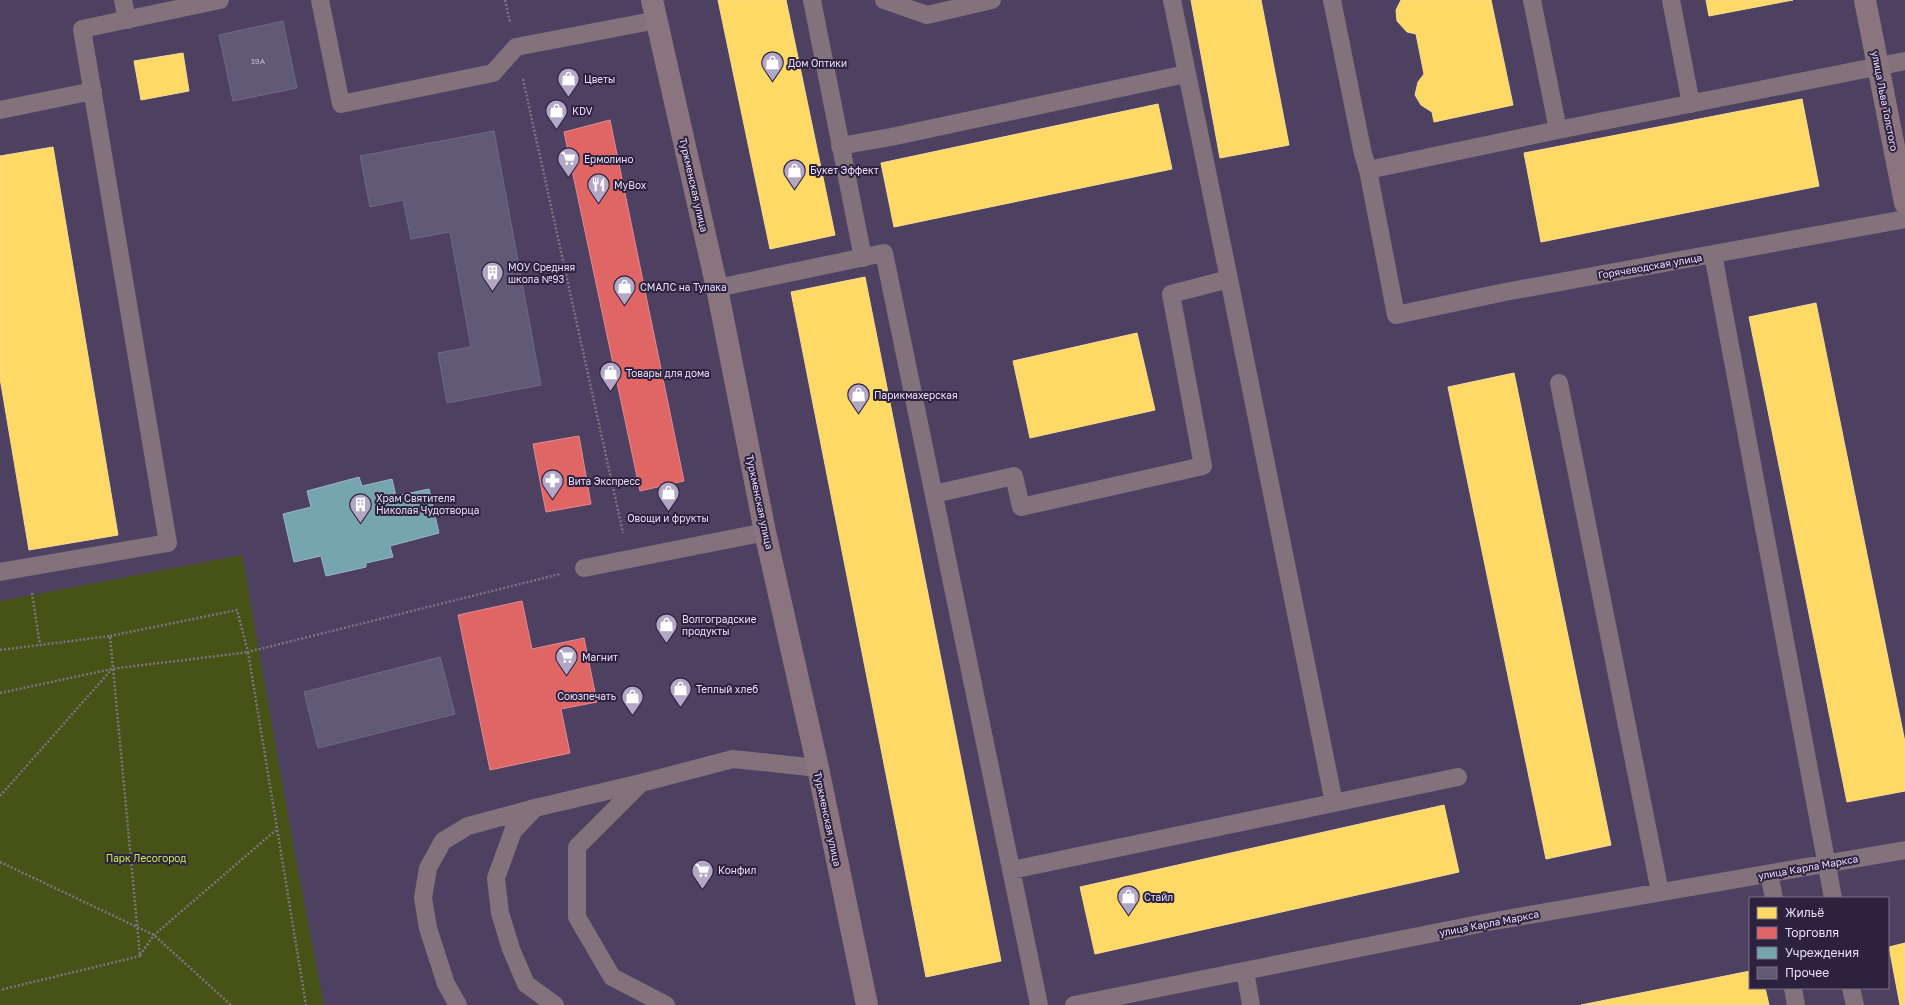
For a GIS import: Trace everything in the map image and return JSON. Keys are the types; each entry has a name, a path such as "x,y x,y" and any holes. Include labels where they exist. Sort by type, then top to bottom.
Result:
{"street":[{"name":"улица Льва Толстого","path":"1864,0 1905,203"},
{"name":"Туркменская улица","path":"654,10 717,288 765,532 818,768 867,1005"}],"lane":[{"path":"123,0 127,20"},
{"path":"0,572 168,543 82,29 220,0"},
{"path":"320,0 341,104 493,73 516,47 654,10"},
{"path":"812,0 863,258"},
{"path":"884,0 927,15 992,0"},
{"path":"1172,0 1334,803"},
{"path":"1332,0 1363,154 1368,170 1558,130 1905,61"},
{"path":"1532,0 1558,130"},
{"path":"1671,0 1692,104"},
{"path":"840,146 891,137 1186,74"},
{"path":"0,110 93,91"},
{"name":"Горячеводская улица","path":"1368,170 1396,315 1513,291 1905,219"},
{"path":"717,288 884,253 1039,1005"},
{"path":"1713,254 1833,897"},
{"path":"934,494 1014,476 1021,508 1203,466 1171,294 1229,279"},
{"path":"1559,383 1660,892"},
{"path":"584,568 765,532"},
{"path":"458,1005 446,984 428,928 423,898 428,868 443,841 468,826 733,759 818,768"},
{"path":"1012,870 1458,777"},
{"path":"641,783 577,848 577,917 612,977 666,1005"},
{"path":"535,808 513,831 496,878 500,913 511,949 526,984 554,1005"},
{"name":"улица Карла Маркса","path":"1074,1005 1132,1000 1245,971 1490,922 1905,850"},
{"path":"1769,874 1774,897"},
{"path":"1245,971 1251,1005"},
{"path":"1793,989 1796,1005"},
{"path":"1851,989 1854,1005"}],"path":[{"path":"516,47 629,559"},
{"path":"27,567 40,645"},
{"path":"0,692 112,669 248,652 584,568"},
{"path":"0,650 110,636 237,610 248,652 276,830 306,1005"},
{"path":"110,636 140,956"},
{"path":"0,796 112,669"},
{"path":"0,990 140,956 154,935 276,830"},
{"path":"0,862 154,935 231,1005"}],"green space":[{"name":"Парк Лесогород","path":"242,555 294,849 324,1005 0,1005 0,601"}],"building: Жильё":[{"path":"718,0 786,0 835,235 770,249"},
{"path":"1191,0 1261,0 1289,145 1220,158"},
{"path":"1401,0 1491,0 1513,105 1434,122 1432,112 1421,105 1415,95 1418,82 1424,74 1416,34 1407,32 1397,21 1396,10"},
{"path":"1706,0 1793,0 1709,16"},
{"path":"183,53 189,91 141,100 134,61"},
{"path":"1802,99 1819,186 1541,242 1524,153"},
{"path":"1158,104 1172,169 894,227 881,163"},
{"path":"53,147 118,535 29,550 0,378 0,156"},
{"path":"865,277 1001,961 926,977 791,292"},
{"path":"1816,303 1905,742 1905,791 1847,802 1749,317"},
{"path":"1137,333 1155,410 1030,438 1013,361"},
{"path":"1514,373 1611,845 1546,859 1448,387"},
{"path":"1444,805 1459,872 1095,954 1080,887"},
{"path":"1905,943 1905,1005 1900,1005 1889,947"},
{"path":"1749,971 1749,989 1765,989 1769,1005 1581,1005"}],"building: Торговля":[{"name":"СМАЛС на Тулака","path":"610,120 684,481 640,491 564,132"},
{"path":"579,436 591,504 546,512 533,444"},
{"path":"522,601 532,649 584,638 597,702 561,709 570,753 490,770 458,615"}],"building: Учреждения":[{"name":"Храм Святителя Николая Чудотворца","path":"359,477 362,486 392,479 396,496 429,489 439,533 390,546 393,557 366,563 366,567 326,576 321,556 294,562 283,514 311,507 307,491"}],"building: Прочее":[{"path":"283,21 297,88 233,101 219,35"},
{"name":"МОУ Средняя школа №93","path":"494,131 541,385 447,403 438,353 471,347 450,232 411,239 403,200 370,207 360,156"},
{"path":"440,657 455,714 318,748 304,692"}],"place":[{"name":"Дом Оптики","path":"773,82"},
{"name":"Цветы","path":"569,98"},
{"name":"KDV","path":"557,130"},
{"name":"Ермолино","path":"569,178"},
{"name":"Букет Эффект","path":"794,190"},
{"name":"MyBox","path":"599,204"},
{"name":"МОУ Средняя школа №93","path":"493,292"},
{"name":"СМАЛС на Тулака","path":"625,306"},
{"name":"Товары для дома","path":"610,392"},
{"name":"Парикмахерская","path":"858,414"},
{"name":"Вита Экспресс","path":"552,500"},
{"name":"Овощи и фрукты","path":"668,512"},
{"name":"Храм Святителя Николая Чудотворца","path":"361,524"},
{"name":"Волгоградские продукты","path":"666,644"},
{"name":"Магнит","path":"567,676"},
{"name":"Теплый хлеб","path":"681,708"},
{"name":"Союзпечать","path":"632,716"},
{"name":"Конфил","path":"702,890"},
{"name":"Стайл","path":"1128,916"}]}
